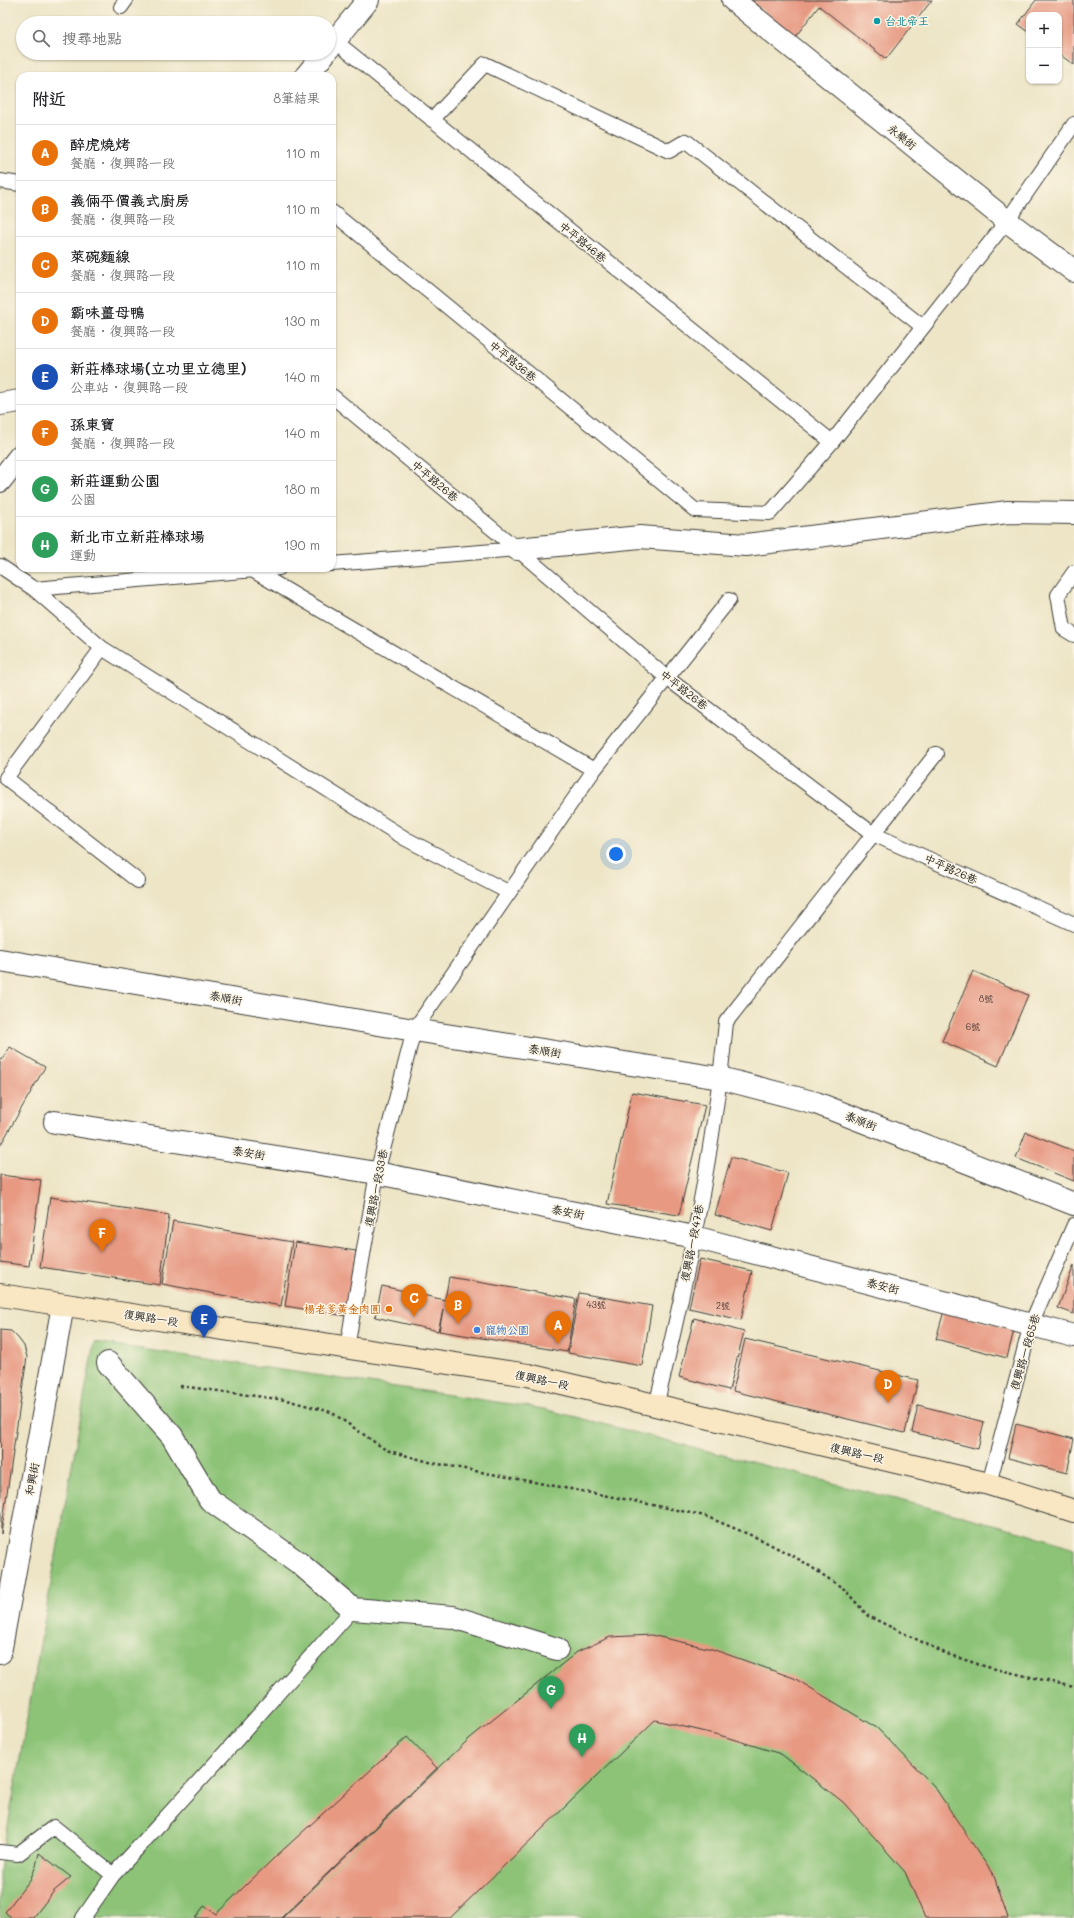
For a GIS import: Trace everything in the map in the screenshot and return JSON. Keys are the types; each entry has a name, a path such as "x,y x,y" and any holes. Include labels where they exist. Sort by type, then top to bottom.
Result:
{"street":[{"path":"336,40 368,0"},
{"name":"永樂街","path":"733,0 1007,221 1074,271"},
{"path":"309,72 319,60"},
{"path":"0,404 16,402"},
{"path":"0,481 16,461"},
{"path":"517,549 640,537 746,545 1008,512 1074,513"},
{"name":"泰順街","path":"2,965 720,1078 816,1103 1074,1204"},
{"name":"泰安街","path":"55,1122 377,1173 694,1237 1074,1336"},
{"name":"復興路一段","path":"0,1295 528,1376 989,1484 1074,1512"},
{"name":"和興街","path":"0,1653 63,1305"},
{"path":"108,1362 172,1436 210,1500 299,1564 353,1608 453,1617 557,1649"}],"lane":[{"name":"中平路46巷","path":"336,51 432,120 832,442"},
{"path":"432,120 485,64 669,151 686,141 923,327"},
{"path":"832,442 1007,221 1074,124"},
{"path":"0,181 16,183"},
{"name":"中平路36巷","path":"336,215 695,510 770,513 832,442"},
{"name":"中平路26巷","path":"336,399 517,549 667,678 873,834 1074,924"},
{"path":"336,564 517,549"},
{"path":"0,566 34,589 102,648 406,839 508,892"},
{"path":"34,589 229,572"},
{"path":"255,572 594,770"},
{"path":"1074,572 1058,595 1064,629 1074,635"},
{"name":"復興路一段33巷","path":"347,1348 377,1173 414,1030 508,892 594,770 729,600"},
{"path":"102,648 6,778 138,881"},
{"name":"復興路一段47巷","path":"656,1406 694,1237 720,1078 726,1022 936,754"},
{"name":"復興路一段65巷","path":"989,1484 1031,1324 1074,1225"},
{"path":"83,1918 113,1875 231,1746 353,1608"},
{"path":"0,1852 18,1854 54,1827 113,1875"}],"path":[{"path":"180,1386 286,1400 331,1412 386,1450 433,1463 629,1500 704,1516 760,1539 802,1561 844,1589 868,1616 948,1654 987,1667 1074,1687"}],"green space":[{"path":"94,1342 544,1409 1028,1533 1074,1548 1074,1918 0,1918 0,1870"}],"building":[{"name":"台北帝王","path":"749,0 932,0 886,59 819,6 795,37"},
{"path":"1036,0 1074,0 1074,65 1062,56 1062,12 1027,12"},
{"path":"1026,13 1026,30 1018,24"},
{"path":"973,971 1028,995 998,1066 942,1041"},
{"path":"10,1047 45,1067 0,1146 0,1059 2,1060"},
{"path":"632,1092 705,1105 679,1215 607,1204"},
{"path":"1026,1132 1074,1151 1074,1181 1016,1158"},
{"path":"731,1157 788,1173 772,1231 715,1215"},
{"path":"0,1175 41,1180 29,1266 0,1262"},
{"path":"50,1197 169,1215 160,1285 40,1267"},
{"path":"173,1221 292,1242 281,1306 162,1284"},
{"path":"295,1242 356,1251 346,1316 285,1306"},
{"path":"700,1259 752,1271 741,1320 689,1308"},
{"path":"1074,1265 1074,1314 1058,1308"},
{"path":"449,1277 576,1299 567,1352 439,1331 443,1310 438,1331 375,1317 382,1286 445,1300"},
{"path":"579,1293 652,1306 642,1366 568,1353"},
{"path":"944,1311 1014,1330 1007,1358 936,1339"},
{"path":"694,1318 744,1332 729,1390 679,1377"},
{"path":"0,1330 11,1331 18,1338 24,1346 27,1357 1,1534"},
{"path":"745,1339 918,1380 905,1433 733,1391"},
{"path":"918,1405 984,1422 978,1449 912,1432"},
{"path":"1016,1424 1074,1439 1067,1473 1008,1458"},
{"path":"651,1635 712,1649 794,1678 877,1728 934,1786 994,1876 1008,1918 925,1918 905,1872 843,1802 781,1754 719,1735 655,1720 450,1918 282,1918 469,1739 577,1652 610,1637"},
{"path":"407,1737 437,1768 281,1918 195,1918 204,1906 216,1914 274,1858"},
{"path":"39,1853 71,1877 54,1891 33,1918 12,1918 5,1912 30,1880 36,1866"}],"place":[{"name":"台北帝王","path":"877,21"},
{"name":"孫東寶","path":"102,1252"},
{"name":"楊老爹黃金肉圓","path":"389,1309"},
{"name":"萊碗麵線","path":"414,1317"},
{"name":"義倆平價義式廚房","path":"458,1324"},
{"name":"寵物公園","path":"477,1330"},
{"name":"新莊棒球場(立功里立德里)","path":"204,1338"},
{"name":"醉虎燒烤","path":"558,1344"},
{"name":"霸味薑母鴨","path":"888,1403"},
{"name":"新莊運動公園","path":"551,1709"},
{"name":"新北市立新莊棒球場","path":"582,1757"}]}
